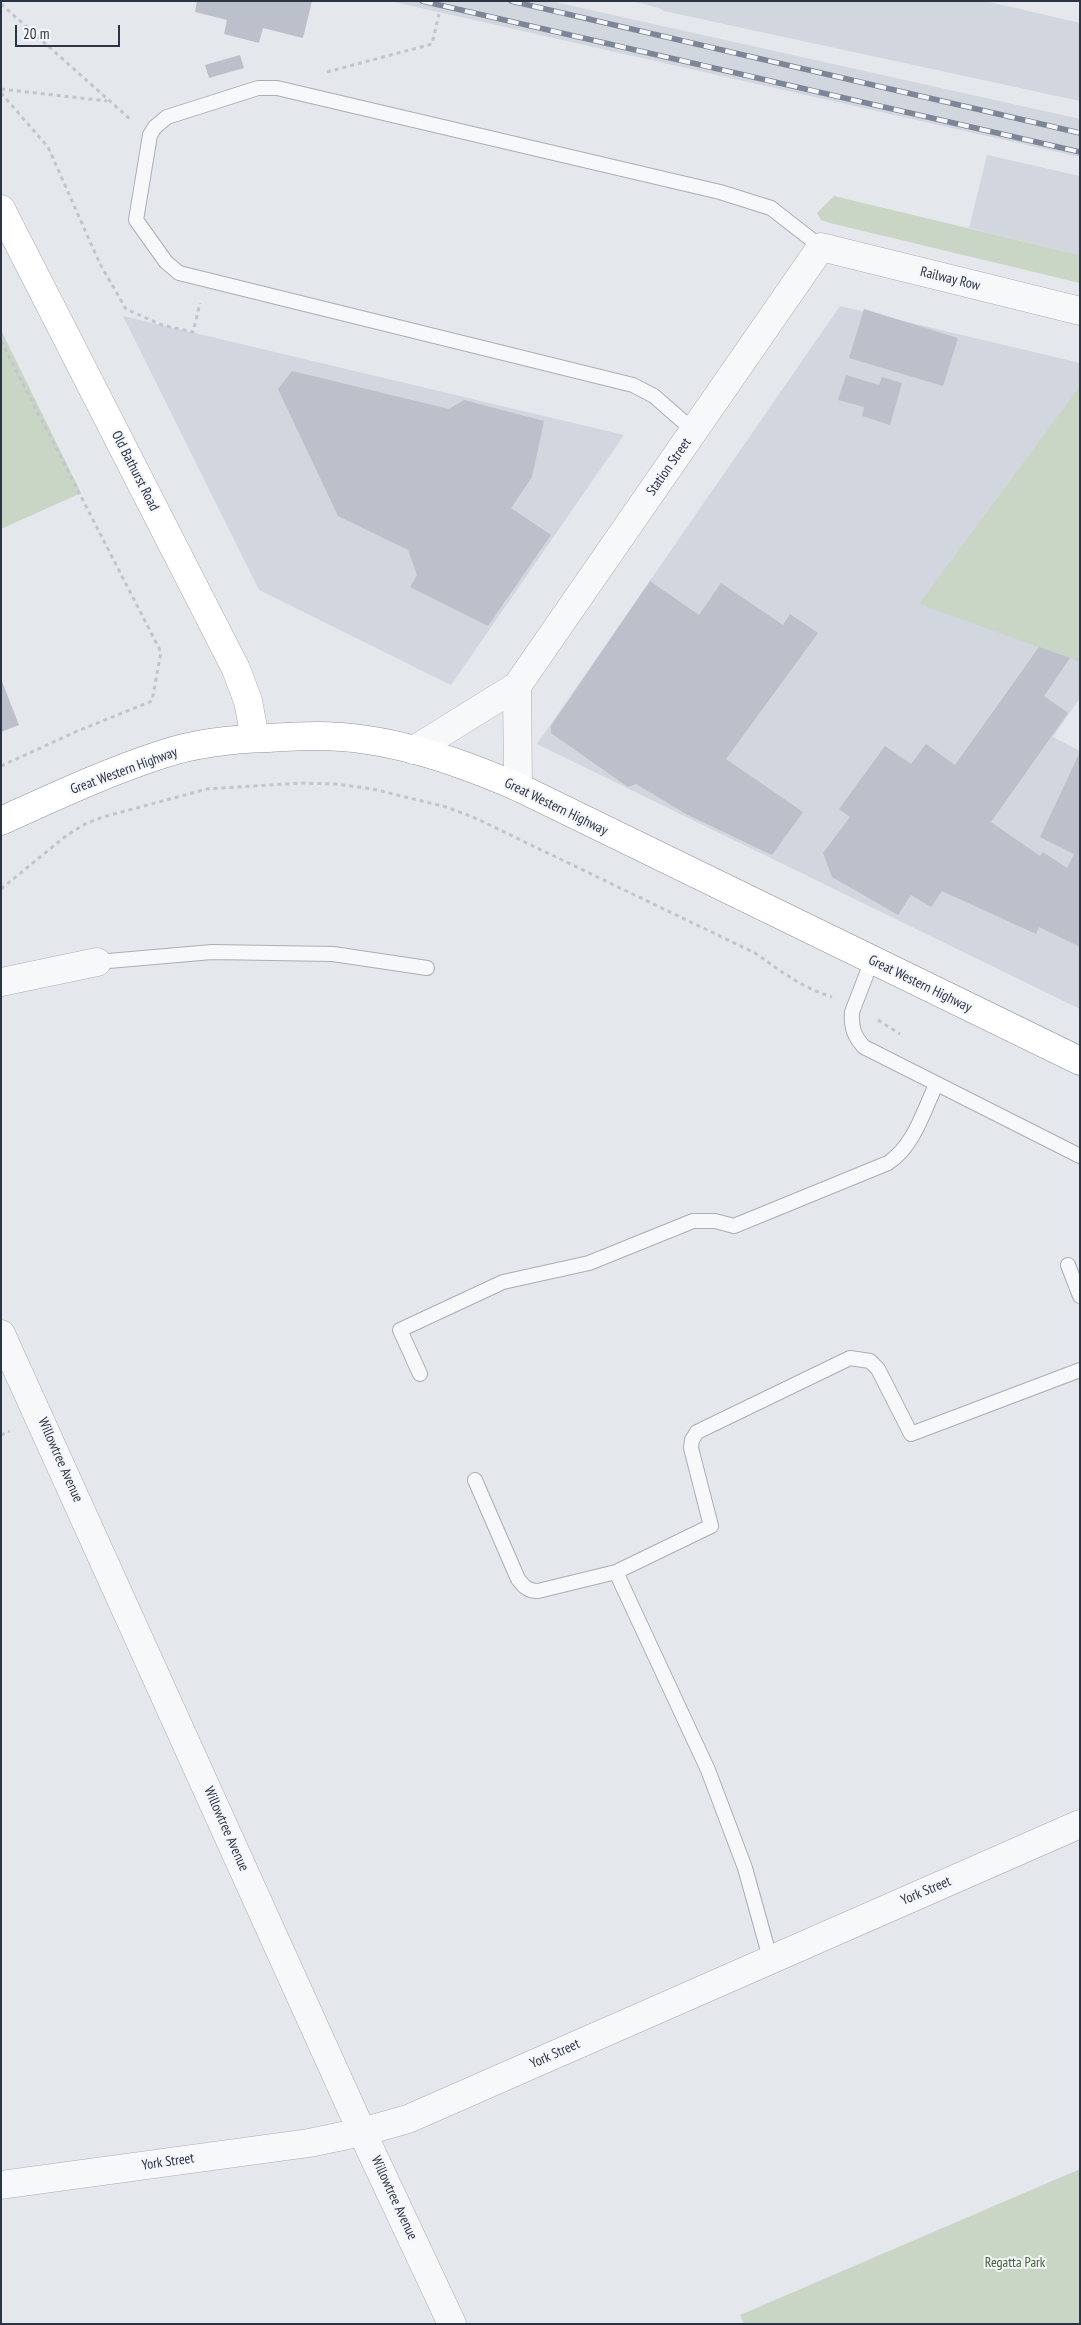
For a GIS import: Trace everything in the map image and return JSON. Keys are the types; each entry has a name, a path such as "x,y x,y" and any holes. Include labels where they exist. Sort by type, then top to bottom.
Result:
{"main road":[{"name":"Old Bathurst Road","path":"1,210 236,669 248,701 255,738"},
{"name":"Great Western Highway","path":"1,821 97,778 164,753 229,740 255,738 318,736 387,743 474,768 518,787 1080,1061"}],"street":[{"name":"Railway Row","path":"821,247 1080,311"},
{"name":"Station Street","path":"414,750 517,686 821,247"},
{"path":"517,686 518,787"},
{"path":"1,982 97,962"},
{"name":"Willowtree Avenue","path":"1,1334 362,2132 452,2324"},
{"name":"York Street","path":"1,2185 309,2143 362,2132 408,2119 770,1958 1080,1824"}],"lane":[{"path":"694,431 654,396 633,385 179,273 172,268 136,220 150,135 155,127 167,118 258,88 277,88 720,192 758,203 772,208 821,247"},
{"path":"97,962 230,953 332,954 428,968"},
{"path":"872,960 856,1006 852,1012 852,1030 864,1047 1080,1156"},
{"path":"420,1374 400,1330 503,1282 589,1263 693,1222 715,1221 734,1226 888,1163 899,1156 912,1138 936,1085"},
{"path":"1068,1265 1080,1296"},
{"path":"475,1480 518,1579 523,1587 530,1591 538,1591 616,1572 711,1526 691,1448 692,1440 697,1432 850,1358 870,1361 878,1369 910,1434 1080,1370"},
{"path":"616,1572 708,1770 746,1868 770,1958"}],"path":[{"path":"1,4 108,101 150,135"},
{"path":"324,73 432,44 440,14"},
{"path":"1,89 108,101"},
{"path":"1,93 48,147 100,264 126,309 162,324 193,332 206,281"},
{"path":"1,341 161,652 152,700 74,732 1,766"},
{"path":"1,889 76,829 104,817 142,806 207,789 300,782 373,789 446,807 500,828 756,954 786,977 805,987 856,1006 904,1038"}],"shaded area":[{"path":"390,1 550,1 1080,119 1080,157"},
{"path":"632,1 985,1 1080,23 1080,101 664,11"},
{"path":"987,155 1080,176 1080,255 969,228"},
{"path":"840,306 1080,363 1080,698 1053,737 1080,751 1080,1009 537,744"},
{"path":"123,316 624,435 451,685 259,590"}],"green space":[{"path":"834,196 1080,255 1080,283 821,220 817,213"},
{"path":"1,330 81,493 1,529"},
{"path":"1080,386 1080,662 919,604"},
{"name":"Regatta Park","path":"1080,2169 1080,2324 744,2324 740,2315"}],"building":[{"path":"197,1 312,1 303,38 263,28 259,43 224,34 227,20 195,12"},
{"path":"240,55 244,68 209,78 205,65"},
{"path":"864,309 958,338 943,386 849,358"},
{"path":"292,371 449,409 464,400 544,421 532,477 511,508 551,535 488,626 410,587 417,575 408,550 338,516 278,389"},
{"path":"846,375 879,385 882,377 902,383 890,425 862,416 864,407 838,400"},
{"path":"650,581 699,615 721,583 783,625 790,614 818,633 726,759 803,812 772,855 686,814 636,784 628,787 551,733 551,726"},
{"path":"1039,647 1070,658 1044,696 1068,713 991,822 1040,856 1043,852 1067,868 1074,854 1040,837 1080,752 1080,947 1039,927 1036,934 942,891 931,907 911,895 898,915 832,877 823,853 850,817 839,809 885,746 911,764 926,744 955,765"},
{"path":"1,679 19,725 1,732"}],"railway":[{"path":"422,1 1080,152"},
{"path":"511,1 1080,133"}]}
